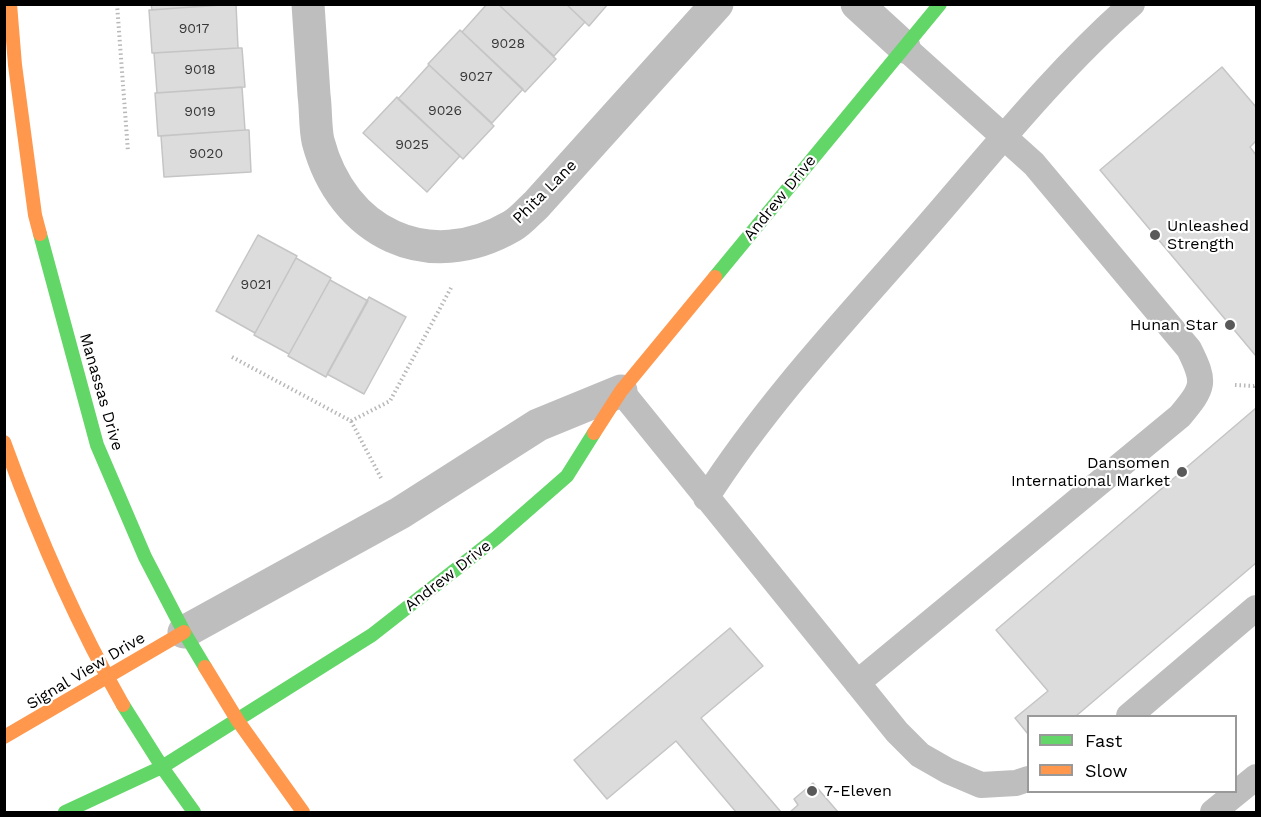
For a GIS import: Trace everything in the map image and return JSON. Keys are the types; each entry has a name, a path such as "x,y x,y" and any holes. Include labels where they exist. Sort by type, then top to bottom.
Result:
{"main road":[{"name":"Manassas Drive","path":"10,4 15,65 35,215 97,445 145,557 184,632 238,721 303,813"},
{"name":"Andrew Drive","path":"238,721 372,635 496,538 567,476 621,391 940,4"},
{"path":"4,442 22,493 60,581 106,678 194,813"},
{"name":"Signal View Drive","path":"4,737 184,632"},
{"path":"65,813 162,767 238,721"}],"street":[{"name":"Phita Lane","path":"308,4 318,139 328,170 346,201 361,217 379,230 405,243 448,248 485,240 522,219 717,4"},
{"path":"857,4 904,47"},
{"name":"Andrew Drive","path":"184,632 400,513 538,424 621,391"}],"lane":[{"path":"706,498 731,458 766,412 1004,136 1104,29 1132,4"},
{"path":"857,683 1180,416 1197,395 1201,382 1189,349 1034,164 904,47"},
{"path":"621,391 897,732 920,755 948,771 981,785 1016,783 1027,780"},
{"path":"1131,715 1257,608"},
{"path":"1213,813 1257,777"}],"path":[{"path":"117,4 128,152"},
{"path":"351,421 390,400 453,284 448,248"},
{"path":"232,357 351,421 400,513"}],"building":[{"path":"151,4 230,4 152,10"},
{"path":"236,4 238,48 152,53 149,10"},
{"path":"487,4 498,4 556,59 525,92 462,32"},
{"path":"498,4 566,4 585,22 554,56"},
{"path":"566,4 608,4 589,26"},
{"path":"460,30 523,89 492,123 428,64"},
{"path":"242,48 245,87 157,93 154,53"},
{"path":"429,65 494,126 463,159 398,99"},
{"path":"1222,67 1256,107 1256,141 1250,147 1256,155 1256,356 1100,170"},
{"path":"242,87 245,130 158,136 155,93"},
{"path":"397,97 460,156 427,192 363,133"},
{"path":"249,130 251,172 164,177 161,136"},
{"path":"258,235 297,256 255,333 216,311"},
{"path":"296,258 331,278 289,354 254,335"},
{"path":"330,280 368,301 326,377 288,356"},
{"path":"369,297 406,317 364,394 327,374"},
{"path":"1256,408 1256,563 1077,715 1027,715 1027,733 1015,718 1048,691 996,630"},
{"name":"7-Eleven","path":"730,628 763,666 701,718 781,812 736,812 676,741 607,799 574,760"},
{"name":"7-Eleven","path":"813,783 838,812 790,812 798,805 794,799"}],"traffic: fast":[{"path":"715,277 940,4"},
{"path":"40,234 97,445 145,557 205,667"},
{"path":"65,812 162,767 372,635 496,538 567,476 594,433"},
{"path":"123,705 194,812"}],"traffic: slow":[{"path":"10,4 15,65 35,215 40,234"},
{"path":"594,433 621,391 715,277"},
{"path":"4,442 58,576 123,705"},
{"path":"4,737 184,632"},
{"path":"205,667 238,721 303,812"}],"place":[{"name":"Unleashed Strength","path":"1155,235"},
{"name":"Hunan Star","path":"1230,325"},
{"name":"Dansomen International Market","path":"1182,472"},
{"name":"7-Eleven","path":"812,791"}]}
